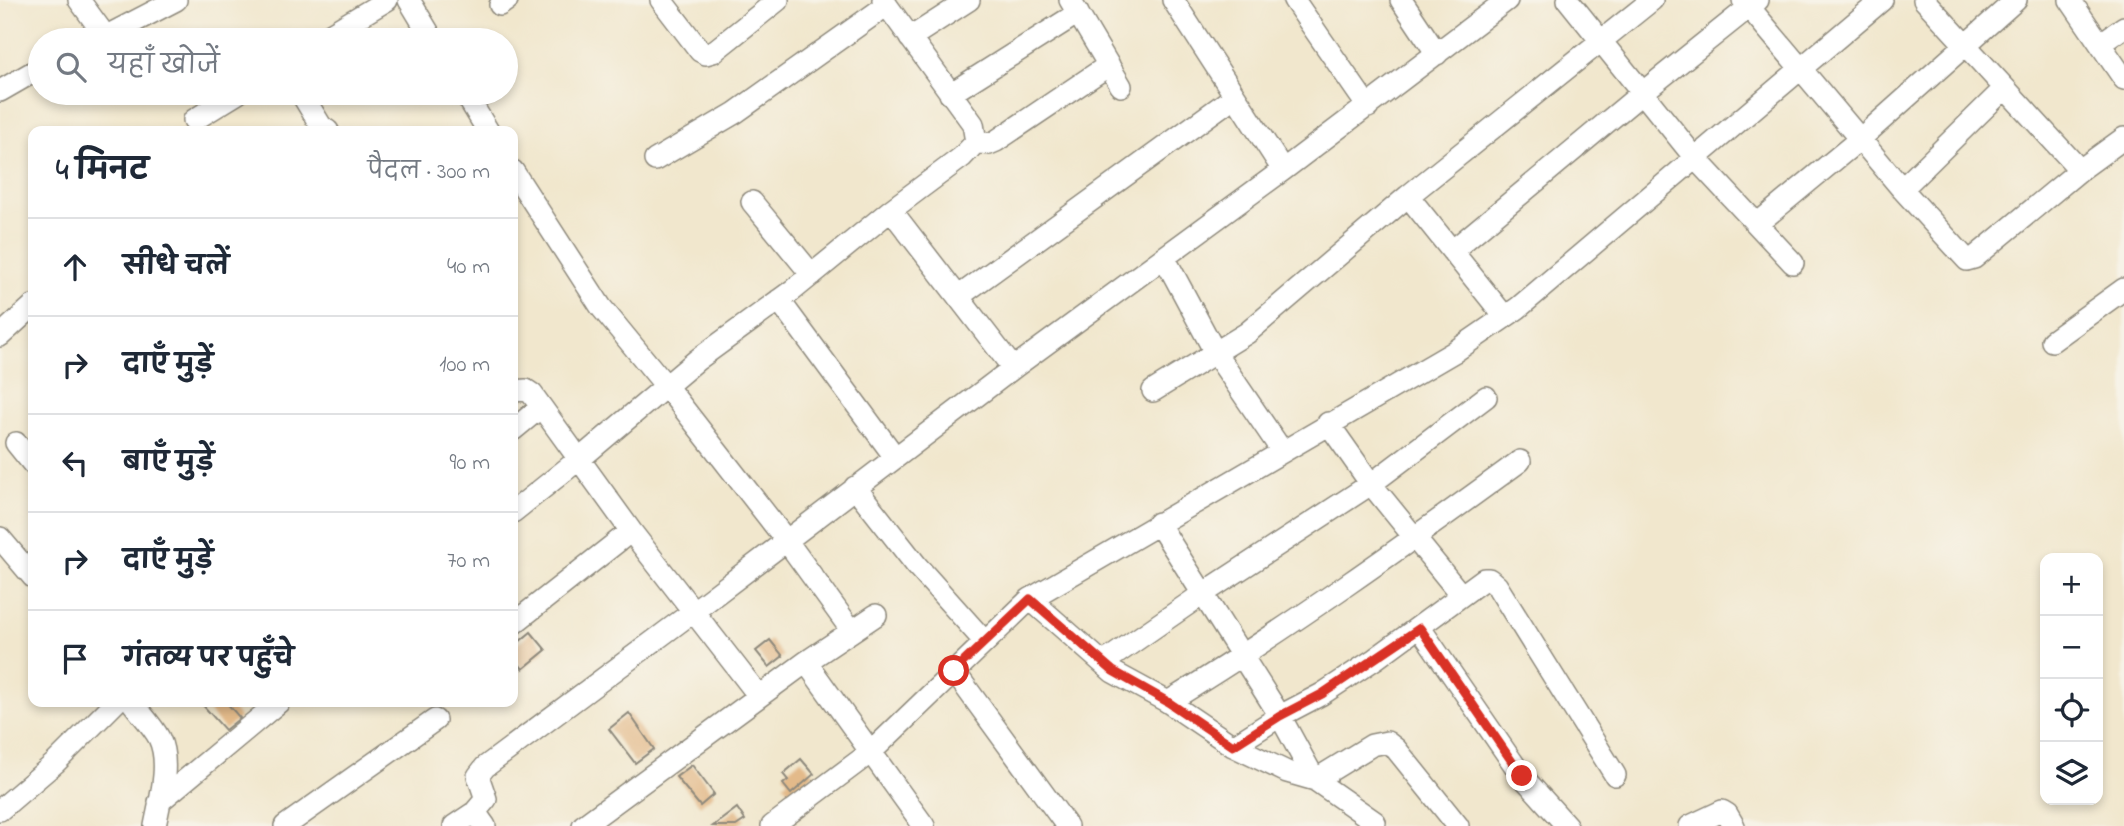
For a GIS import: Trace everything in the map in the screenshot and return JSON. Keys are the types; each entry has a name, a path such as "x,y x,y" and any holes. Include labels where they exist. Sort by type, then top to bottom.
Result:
{"street":[{"path":"79,0 96,28"},
{"path":"123,28 176,0"},
{"path":"340,28 387,0"},
{"path":"409,0 426,28"},
{"path":"661,0 700,51 706,54 713,52 756,6 778,0"},
{"path":"911,38 969,0"},
{"path":"1173,0 1283,170"},
{"path":"1294,0 1368,107"},
{"path":"1401,0 1437,54"},
{"path":"454,826 480,819 486,799 478,779 481,771 1013,368 1368,107 1507,0"},
{"path":"1567,0 1695,158 1793,264"},
{"path":"1153,391 1247,333 1408,196 1652,0"},
{"path":"772,826 871,752 1030,599 1454,352 1505,317 1881,0"},
{"path":"1924,0 2080,170"},
{"path":"1757,224 1860,139 2016,0"},
{"path":"2070,0 2124,79"},
{"path":"1452,251 1750,2 1801,69 1965,259 1974,258 2080,170 2124,138"},
{"path":"655,160 735,113 885,3 972,124 976,142"},
{"path":"950,94 1074,7 1121,86"},
{"path":"2100,44 2124,27"},
{"path":"976,142 989,144 996,141 1109,65"},
{"path":"0,91 28,75"},
{"path":"1902,189 2004,89"},
{"path":"958,297 1235,96"},
{"path":"194,120 218,105"},
{"path":"308,105 320,126"},
{"path":"472,105 485,126"},
{"path":"518,508 697,360 812,275 891,210 962,157 976,142"},
{"path":"518,179 601,307 786,540 852,631"},
{"path":"1408,196 1505,317"},
{"path":"752,202 812,275"},
{"path":"891,210 1013,368"},
{"path":"1164,257 1216,354 1282,451"},
{"path":"2052,341 2124,289"},
{"path":"779,300 895,457"},
{"path":"0,336 28,311"},
{"path":"518,391 528,390 631,531 759,696"},
{"path":"1103,663 1204,593 1371,484 1486,397"},
{"path":"518,426 541,407"},
{"path":"1328,423 1371,484 1461,595"},
{"path":"16,443 28,458"},
{"path":"1168,702 1242,657 1415,538 1520,461"},
{"path":"855,488 909,556 985,642"},
{"path":"1158,523 1280,716 1315,780"},
{"path":"518,621 631,531"},
{"path":"0,538 28,571"},
{"path":"1233,746 1280,716 1322,694 1420,628 1461,595 1489,579 1497,586 1615,775"},
{"path":"1030,599 1113,671 1168,702 1233,746 1287,772 1315,780 1375,822"},
{"path":"583,826 806,662 876,615"},
{"path":"1420,628 1522,776 1567,826"},
{"path":"806,662 924,826"},
{"path":"954,671 1067,826"},
{"path":"0,810 55,763 111,707"},
{"path":"136,707 158,735 162,745 164,759 155,826"},
{"path":"159,802 273,707"},
{"path":"285,826 435,720"},
{"path":"1315,780 1372,745 1387,742 1396,749 1458,826"},
{"path":"1690,826 1722,811 1734,826"}],"building":[{"path":"531,632 546,650 523,669 518,663 518,643"},
{"path":"770,640 783,656 769,667 756,651"},
{"path":"204,707 230,707 240,718 225,730"},
{"path":"629,713 654,749 635,763 609,729"},
{"path":"801,759 814,774 791,794 783,784 788,780 783,774"},
{"path":"692,765 714,794 700,806 676,777"},
{"path":"737,808 745,820 736,826 713,826"}],"route":[{"path":"954,671 1030,599 1113,671 1168,702 1233,746 1280,716 1322,694 1420,628 1522,776"}]}
